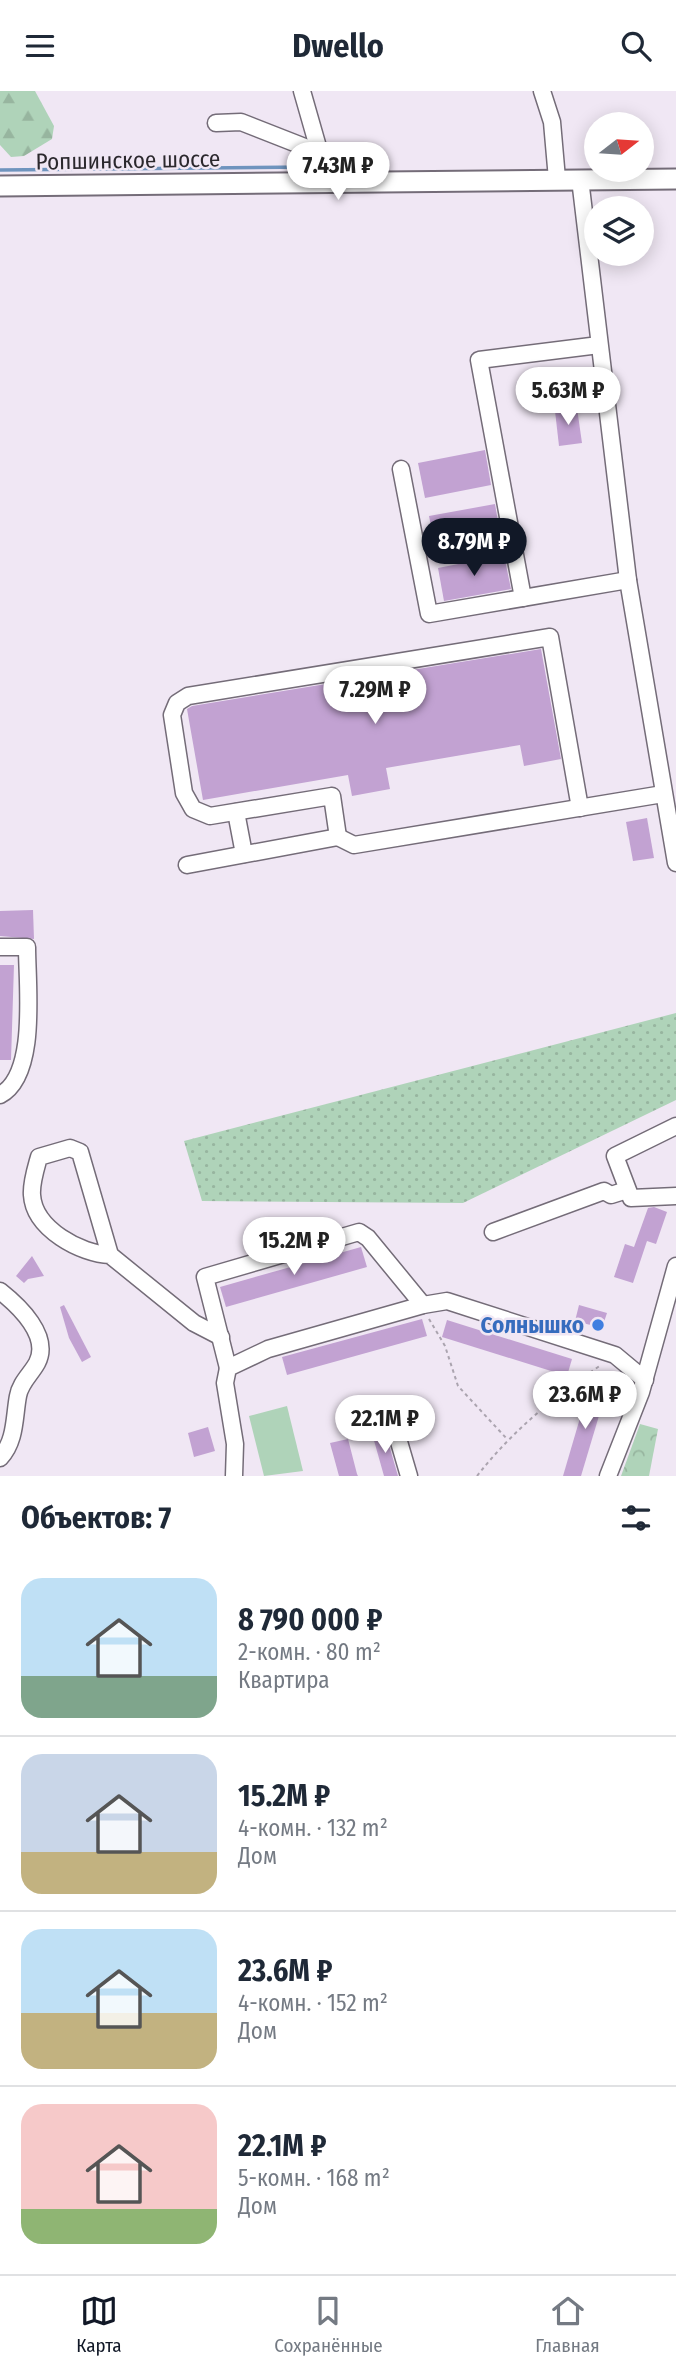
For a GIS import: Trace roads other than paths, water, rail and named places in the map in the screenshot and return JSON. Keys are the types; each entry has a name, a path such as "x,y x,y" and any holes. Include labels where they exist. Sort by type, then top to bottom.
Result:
{"main road":[{"name":"Ропшинское шоссе","path":"0,185 676,179"}],"street":[{"path":"302,91 328,182"},
{"path":"542,91 552,122 557,179"},
{"path":"216,123 241,122 320,153"},
{"path":"580,179 628,580 676,863"},
{"path":"523,598 480,360 599,345"},
{"path":"401,469 429,614 628,580"},
{"path":"338,837 331,796 210,816 193,809 188,802 172,715 182,698 550,637 580,808"},
{"path":"187,865 338,837 354,845 663,794"},
{"path":"236,812 244,854"},
{"path":"0,947 27,947 25,1057 11,1087 0,1095"},
{"path":"676,1126 615,1156 631,1198 676,1196"},
{"path":"110,1255 80,1153 70,1148 39,1157 32,1196 37,1210 48,1224 79,1250 110,1255 194,1323 221,1338"},
{"path":"492,1232 604,1191 611,1195 627,1191"},
{"path":"230,1475 234,1444 225,1383 228,1369 205,1277 359,1232 368,1238 426,1311"},
{"path":"608,1476 645,1380 676,1266"},
{"path":"0,1291 19,1306 38,1335 40,1346 36,1365 19,1391 7,1426 10,1443 0,1458"},
{"path":"228,1369 268,1349 426,1311 447,1301 615,1355 645,1380"},
{"path":"397,1435 409,1476"}],"waterway":[{"path":"0,170 309,167"}],"place":[{"name":"Солнышко","path":"598,1325"}]}
